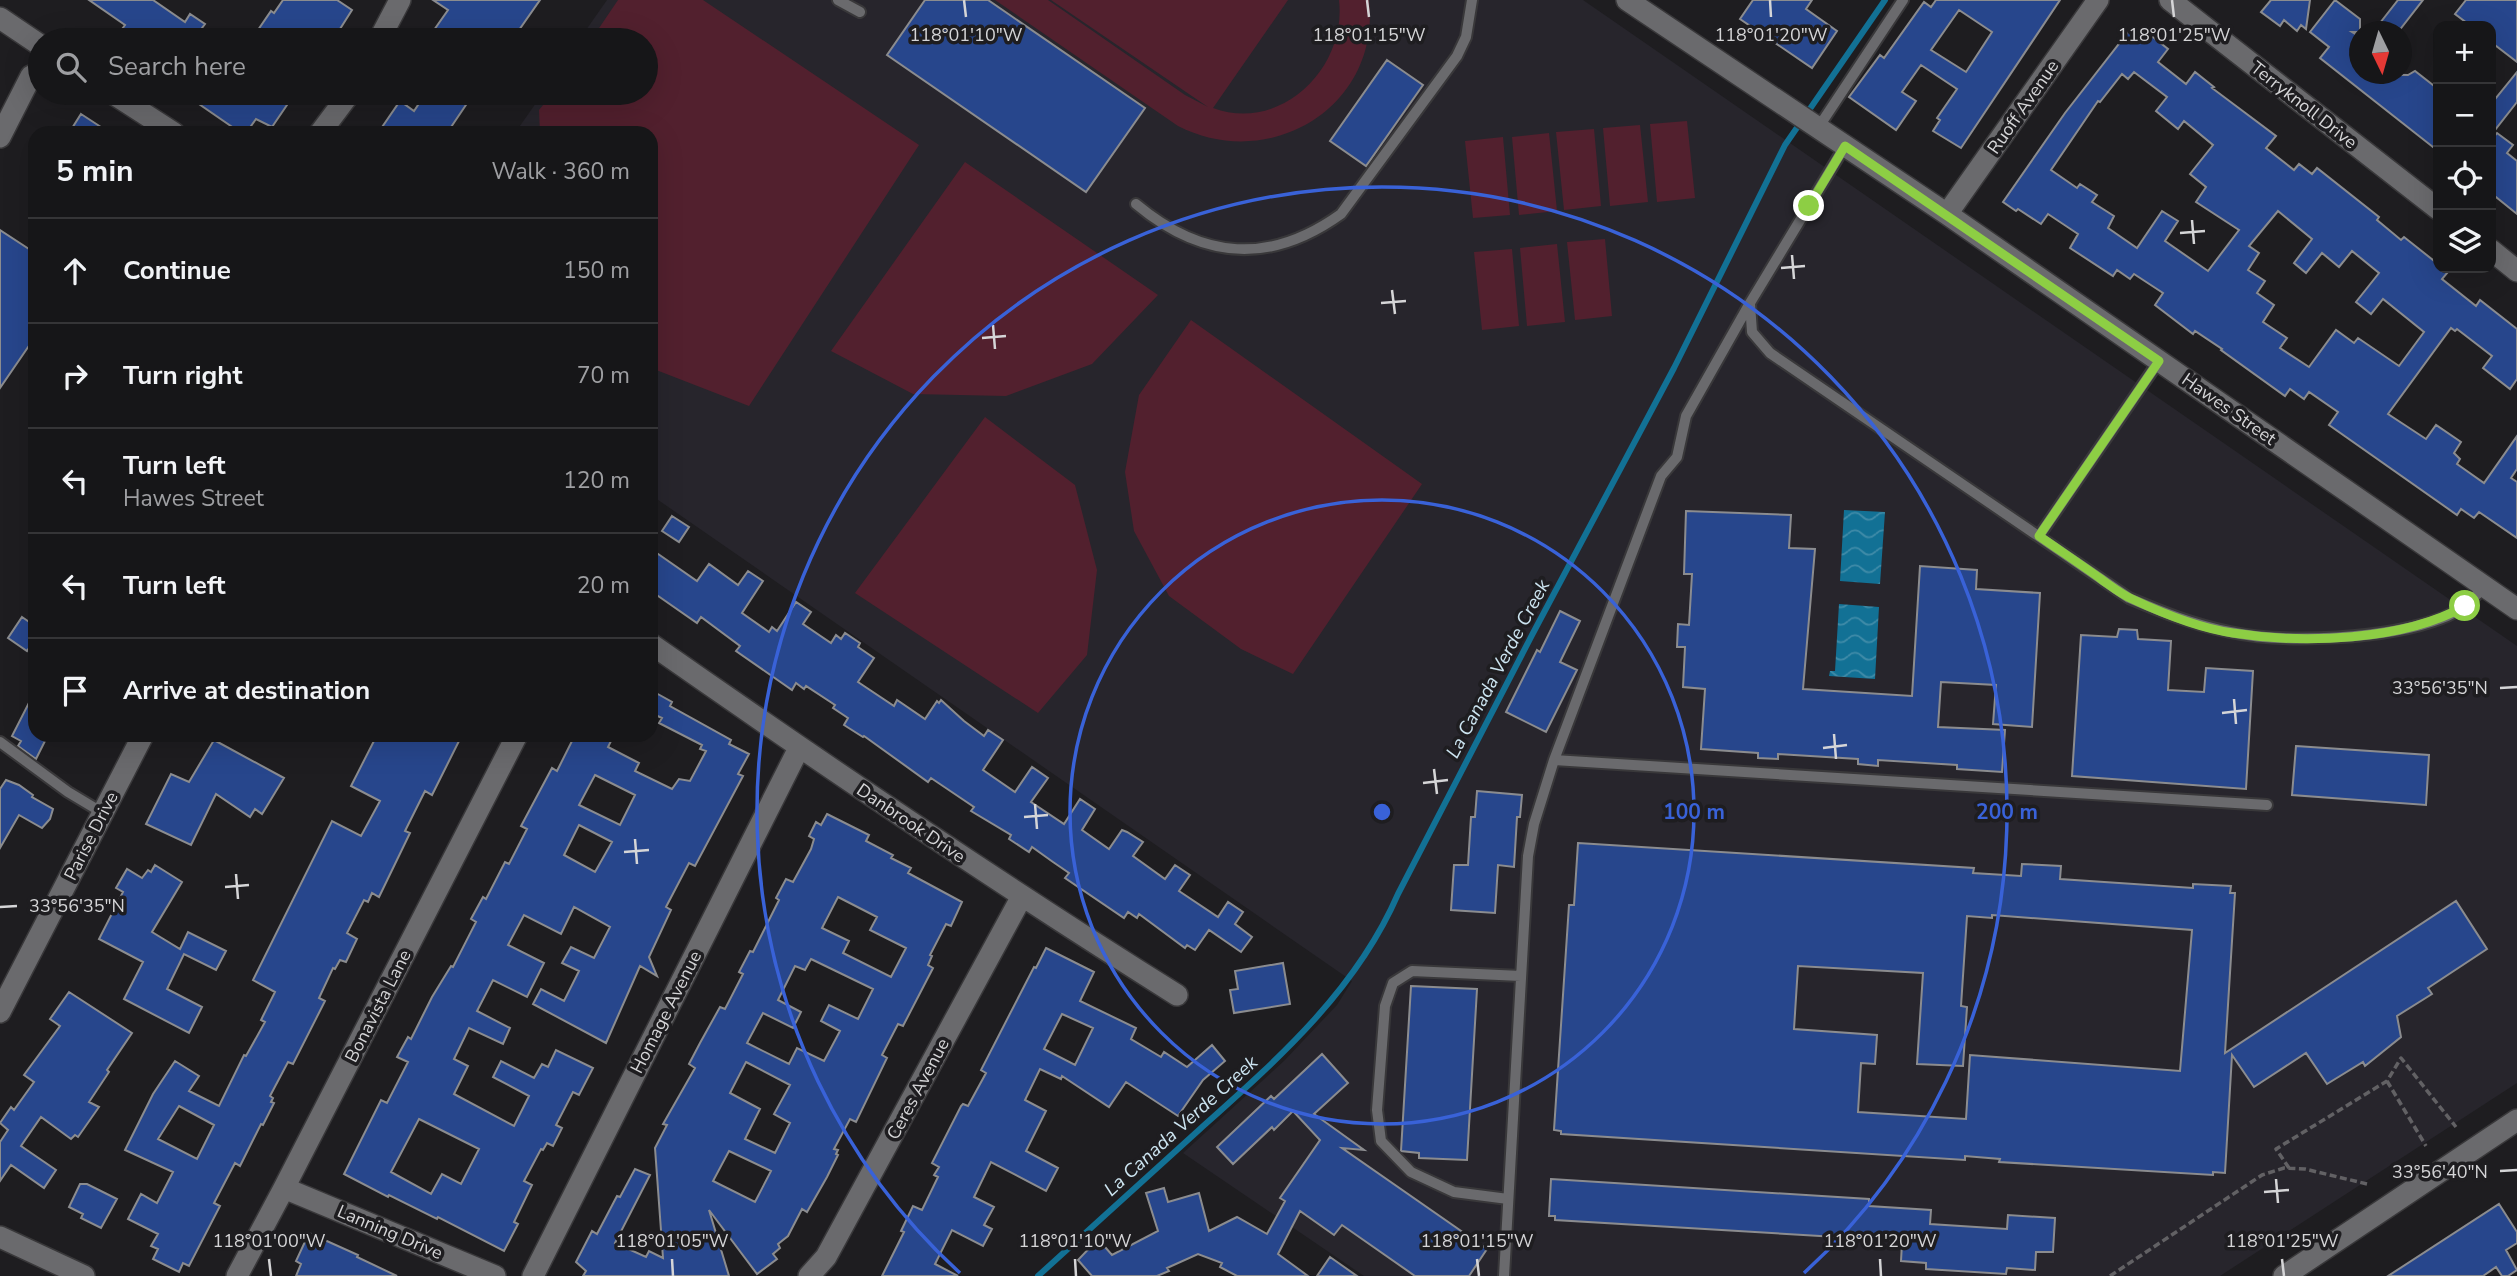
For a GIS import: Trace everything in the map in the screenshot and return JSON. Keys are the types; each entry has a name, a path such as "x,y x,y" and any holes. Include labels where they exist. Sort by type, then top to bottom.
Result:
{"street":[{"path":"385,28 400,0"},
{"name":"Hawes Street","path":"1627,0 1947,214 2517,609"},
{"name":"Ruoff Avenue","path":"1947,214 2098,0"},
{"name":"Terryknoll Drive","path":"2170,0 2433,205"},
{"path":"0,18 28,37"},
{"path":"0,137 28,84"},
{"path":"131,105 163,126"},
{"path":"325,126 340,105"},
{"path":"2496,254 2517,271"},
{"name":"Danbrook Drive","path":"658,649 1021,898 1177,995"},
{"name":"Parise Drive","path":"0,1012 139,742"},
{"name":"Bonavista Lane","path":"237,1276 513,742"},
{"name":"Homage Avenue","path":"533,1276 799,748"},
{"name":"Ceres Avenue","path":"809,1276 827,1257 1021,898"},
{"path":"2284,1276 2517,1120"},
{"name":"Lanning Drive","path":"284,1188 495,1276"},
{"path":"0,1237 84,1276"}],"lane":[{"path":"838,0 860,12"},
{"path":"1136,204 1156,221 1192,240 1231,248 1264,249 1287,244 1319,230 1341,214 1457,55 1466,37 1472,0"},
{"path":"1816,126 1902,0"},
{"path":"1504,1276 1528,856 1534,824 1553,760 1661,476 1678,457 1686,416 1750,303 1845,146"},
{"path":"1750,303 1752,332 1770,353 2129,598 2182,621 2233,633 2333,637 2393,630 2443,618 2468,604 2484,587"},
{"path":"2039,536 2159,361"},
{"path":"0,741 68,792 103,813"},
{"path":"1553,760 2267,805"},
{"path":"1508,1199 1454,1192 1411,1172 1381,1141 1377,1110 1385,1006 1393,983 1412,971 1521,976"}],"path":[{"path":"2289,1168 2276,1149 2387,1081 2401,1058 2456,1127"},
{"path":"2387,1081 2426,1146"},
{"path":"2110,1276 2262,1175 2289,1168 2368,1184"}],"shaded area":[{"path":"607,0 1583,0 2517,646 2517,1083 2220,1276 1364,1276 1183,1153 1284,1061 1337,1005 1352,981 658,500 658,126 520,126 535,105 658,105 658,28 587,28"},
{"path":"618,0 703,0 919,145 749,406 658,371 658,126 540,126 539,110 543,105 658,105 658,28 599,28"},
{"path":"995,0 1048,0 1185,95 1208,107 1051,0 1288,0 1213,108 1238,113 1262,111 1285,103 1304,89 1321,71 1332,49 1339,25 1339,0 1369,0 1368,38 1357,71 1338,99 1312,121 1282,135 1248,141 1213,138 1178,126"},
{"path":"1687,121 1695,198 1657,202 1650,124"},
{"path":"1640,125 1648,202 1610,206 1603,128"},
{"path":"1594,129 1601,206 1564,210 1556,132"},
{"path":"1549,133 1557,211 1519,215 1512,137"},
{"path":"1503,137 1510,215 1473,218 1465,141"},
{"path":"965,162 1158,295 1092,364 1006,396 913,394 831,351"},
{"path":"1605,239 1612,316 1575,320 1567,242"},
{"path":"1557,244 1565,322 1527,326 1520,248"},
{"path":"1512,249 1519,326 1482,330 1474,252"},
{"path":"1191,320 1422,484 1293,674 1241,649 1169,596 1134,531 1125,472 1139,395"},
{"path":"985,417 1075,485 1097,570 1087,655 1038,713 855,593"}],"water":[{"path":"1844,510 1885,512 1880,584 1840,581"},
{"path":"1839,604 1879,607 1875,679 1829,676 1830,671 1835,671"}],"building":[{"path":"89,0 153,0 185,22 190,14 205,24 202,28 123,28 125,25"},
{"path":"283,0 337,0 352,10 341,28 259,28 271,11 274,13"},
{"path":"433,0 540,0 520,28 435,28 448,10"},
{"path":"925,0 988,0 1145,108 1086,192 887,55"},
{"path":"1753,0 1812,0 1806,9 1837,31 1812,68 1740,19"},
{"path":"1936,0 2060,0 1961,148 1933,131 1940,120 1937,118 1957,89 1921,65 1902,92 1916,101 1896,130 1849,97 1880,55 1884,58 1924,2 1931,7","holes":["1959,10 1992,32 1966,72 1931,50"]},
{"path":"2271,0 2310,0 2306,29 2301,25 2297,31 2284,20 2280,26 2261,12"},
{"path":"2335,0 2360,19 2349,21 2349,81 2320,58 2329,47 2310,32"},
{"path":"2398,0 2423,0 2407,21 2382,21"},
{"path":"2466,0 2517,0 2517,62 2496,46 2496,21 2464,21 2455,14"},
{"path":"2129,31 2144,42 2149,34 2168,49 2158,62 2186,84 2195,72 2276,136 2266,148 2294,170 2299,164 2312,174 2317,168 2379,217 2377,220 2401,240 2404,237 2433,260 2433,273 2447,273 2442,279 2476,306 2480,300 2517,329 2517,379 2510,389 2483,368 2492,356 2457,329 2455,331 2451,328 2388,414 2426,439 2436,425 2461,442 2454,453 2460,459 2457,464 2484,483 2517,436 2517,469 2511,478 2517,482 2517,538 2479,512 2474,518 2461,509 2457,515 2329,425 2338,412 2309,392 2304,399 2290,389 2285,396 2222,349 2195,331 2193,334 2155,305 2163,293 2134,274 2130,279 2117,270 2113,276 2070,248 2078,234 2048,214 2041,224 2003,202 2065,113","holes":["2134,72 2167,97 2156,111 2178,129 2184,121 2213,145 2190,174 2206,187 2196,202 2239,230 2208,271 2165,241 2178,221 2162,211 2137,248 2108,228 2114,216 2092,202 2097,195 2080,184 2077,188 2051,170 2098,101 2100,102 2122,74 2128,79","2278,211 2312,239 2294,263 2306,273 2322,253 2339,267 2352,251 2379,273 2356,302 2371,314 2383,299 2424,332 2399,366 2358,338 2354,343 2336,330 2309,367 2280,348 2287,338 2263,322 2274,305 2257,293 2265,281 2248,270 2259,253 2249,246"]},
{"path":"1387,60 1423,85 1366,166 1330,141"},
{"path":"2415,71 2433,85 2433,147 2353,84 2412,84 2412,73"},
{"path":"2517,72 2517,102 2496,129 2496,98"},
{"path":"200,105 287,105 273,126 256,119 251,126 231,126"},
{"path":"397,105 406,105 414,111 418,105 466,105 452,126 383,126"},
{"path":"81,114 99,126 73,126"},
{"path":"2496,134 2513,145 2507,153 2517,161 2517,214 2496,197"},
{"path":"0,230 28,248 28,347 0,388"},
{"path":"1686,511 1791,515 1789,548 1815,549 1803,689 1912,696 1920,566 1977,570 1976,589 2040,593 2032,727 1993,724 1996,685 1941,682 1938,727 2005,730 2002,772 1957,769 1957,765 1878,760 1878,766 1858,764 1858,759 1778,754 1778,759 1758,758 1758,753 1701,749 1705,689 1683,687 1685,647 1677,647 1678,624 1689,625 1692,574 1684,574"},
{"path":"672,516 689,527 679,542 662,531"},
{"path":"658,554 697,581 709,564 738,585 748,571 763,581 742,613 769,632 772,627 777,631 796,602 811,612 803,624 831,643 836,635 841,639 845,633 860,643 858,647 874,658 858,682 894,706 897,700 925,719 937,701 939,703 941,700 984,736 988,730 1003,740 983,770 1015,792 1032,767 1048,778 1031,802 1064,824 1080,799 1095,809 1082,830 1109,849 1122,830 1143,842 1133,856 1165,879 1175,865 1190,875 1179,891 1218,917 1228,902 1243,912 1235,924 1252,937 1241,952 1209,930 1195,950 1187,945 1185,948 1139,914 1137,918 1128,912 1124,918 1065,878 1069,873 1032,847 1029,852 1009,839 1011,835 971,811 974,807 931,778 928,782 864,736 844,725 848,718 833,708 835,705 806,686 804,689 796,683 792,690 736,651 740,646 701,617 697,623 658,596"},
{"path":"1560,611 1580,621 1560,662 1577,670 1546,732 1506,712"},
{"path":"22,617 28,621 27,651 8,638"},
{"path":"2119,629 2137,630 2138,639 2171,641 2168,690 2204,692 2206,668 2253,671 2246,789 2072,776 2081,635 2117,637"},
{"path":"658,694 672,702 670,706 731,740 729,744 749,754 738,774 743,776 695,866 689,863 666,907 671,910 649,957 657,976 640,966 606,1043 533,1004 541,989 564,1001 579,971 562,963 571,947 594,958 610,927 574,907 561,934 524,915 508,945 544,963 527,997 493,980 477,1011 510,1028 503,1044 469,1028 454,1059 468,1066 454,1094 514,1126 529,1096 493,1077 501,1061 534,1078 542,1064 548,1067 556,1050 593,1068 579,1095 573,1092 556,1125 562,1128 553,1146 547,1143 543,1150 541,1149 524,1181 532,1185 514,1222 518,1224 504,1251 344,1174 381,1100 387,1103 408,1062 397,1057 408,1037 411,1039 432,997 451,966 453,967 476,922 471,919 483,897 486,899 505,862 509,864 527,829 521,826 552,768 557,771 572,742 610,742 608,747 639,763 635,771 672,789 679,779 690,781 706,751 700,749 702,745 659,723 662,718 658,716","holes":["595,775 635,795 620,825 579,805","579,825 612,842 595,872 564,855","419,1119 479,1149 461,1184 442,1174 431,1194 391,1172"]},
{"path":"28,705 28,742 44,742 36,759 18,746 21,741 12,736"},
{"path":"213,742 218,742 284,778 262,814 255,809 250,817 216,794 191,845 146,824 171,774 189,782"},
{"path":"373,742 458,742 432,795 425,791 405,831 410,833 379,897 372,893 368,902 364,900 347,933 357,939 346,962 340,960 335,969 333,968 319,998 325,1001 293,1064 288,1062 270,1096 273,1098 271,1102 274,1103 263,1125 261,1124 240,1166 235,1163 214,1203 220,1206 189,1266 183,1263 179,1272 153,1259 158,1249 151,1246 158,1234 128,1219 141,1194 157,1203 173,1172 125,1150 153,1094 175,1061 199,1076 189,1091 219,1106 244,1055 246,1056 265,1022 261,1020 275,992 253,980 332,821 361,836 380,801 351,786","holes":["179,1106 214,1125 197,1159 158,1139"]},
{"path":"2296,746 2429,755 2426,805 2292,795"},
{"path":"6,780 19,785 33,795 32,797 53,809 50,819 42,828 19,815 0,848 0,789"},
{"path":"1477,791 1522,795 1520,817 1517,817 1514,867 1498,865 1495,913 1451,910 1454,865 1468,865 1471,817 1475,817"},
{"path":"827,814 869,835 866,841 911,868 908,873 962,902 951,926 946,924 930,955 932,956 928,965 933,968 903,1026 898,1024 882,1055 887,1058 856,1122 850,1119 834,1149 838,1150 838,1155 827,1177 807,1212 802,1209 788,1236 778,1244 780,1248 773,1254 777,1259 757,1274 709,1210 729,1276 583,1276 586,1271 576,1262 592,1231 597,1234 635,1169 650,1175 615,1243 646,1257 649,1251 663,1258 655,1148 667,1125 663,1124 695,1068 689,1064 700,1043 720,1007 725,1009 743,974 739,972 750,951 753,952 779,900 776,898 786,879 793,882 811,849 814,839 809,836 816,822 821,825","holes":["838,897 877,917 870,930 906,948 891,977 843,953 849,941 822,928","811,959 873,989 858,1019 829,1005 821,1021 840,1031 824,1061 797,1048 789,1064 747,1043 763,1013 793,1028 801,1012 778,1000 795,966 805,970","746,1062 790,1085 774,1114 790,1123 775,1153 745,1139 760,1109 730,1093","729,1151 771,1171 755,1202 713,1181"]},
{"path":"1578,843 1974,868 1973,873 2021,876 2022,864 2061,866 2060,879 2193,888 2193,884 2231,886 2230,893 2235,893 2225,1053 2456,901 2487,949 2428,988 2432,994 2397,1016 2401,1037 2365,1066 2363,1062 2327,1084 2306,1053 2254,1087 2232,1055 2225,1173 2213,1172 2213,1175 1999,1162 2000,1159 1965,1156 1965,1160 1561,1134 1561,1131 1554,1130 1569,905 1574,905","holes":["1992,915 2192,930 2180,1071 1970,1055 1966,1119 1858,1112 1861,1063 1875,1064 1877,1035 1794,1029 1798,966 1923,973 1917,1064 1963,1066 1967,1007 1961,1006 1967,916 1992,918"]},
{"path":"155,865 182,882 152,932 180,949 188,932 226,951 216,970 184,954 167,989 202,1007 189,1033 124,999 143,962 99,939 123,892 116,888 127,869 142,878 148,870 151,872"},
{"path":"1046,948 1094,972 1080,1001 1136,1028 1131,1039 1161,1057 1164,1052 1187,1067 1212,1045 1225,1061 1203,1080 1178,1116 1126,1082 1109,1107 1062,1076 1061,1079 1040,1069 1025,1100 1046,1111 1026,1151 1058,1168 1046,1191 991,1162 974,1197 994,1207 984,1225 992,1229 983,1246 952,1230 935,1264 958,1276 882,1276 904,1232 901,1231 913,1206 922,1210 938,1177 934,1175 939,1167 932,1163 961,1106 968,1106 986,1073 981,1070 1034,967 1036,968","holes":["1062,1014 1093,1028 1075,1065 1044,1049"]},
{"path":"1283,963 1290,1004 1234,1013 1230,990 1238,989 1235,971"},
{"path":"1411,986 1477,989 1467,1160 1419,1158 1419,1153 1401,1151"},
{"path":"69,992 132,1033 89,1102 99,1107 78,1137 75,1135 71,1139 41,1117 21,1146 56,1170 44,1188 11,1165 0,1181 0,1142 8,1130 0,1123 11,1107 14,1110 34,1082 24,1075 60,1026 50,1019"},
{"path":"1322,1054 1348,1083 1314,1114 1364,1150 1342,1148 1487,1249 1469,1276 1415,1276 1342,1225 1334,1235 1300,1211 1278,1254 1308,1276 1237,1276 1220,1267 1222,1263 1198,1254 1167,1268 1169,1271 1157,1276 1092,1276 1078,1260 1098,1239 1112,1255 1158,1231 1146,1193 1164,1188 1168,1202 1199,1193 1209,1231 1237,1217 1267,1234 1285,1201 1280,1198 1320,1140 1293,1111 1233,1164 1217,1147 1271,1096 1274,1099"},
{"path":"1551,1179 1869,1199 1869,1206 1931,1210 1930,1224 2007,1229 2008,1215 2055,1218 2053,1252 2036,1252 2035,1270 2007,1268 2006,1274 1926,1269 1926,1263 1901,1261 1902,1243 1887,1240 1555,1220 1555,1216 1549,1216"},
{"path":"80,1184 87,1184 117,1199 101,1228 81,1218 83,1214 69,1207"},
{"path":"2499,1204 2517,1232 2517,1243 2506,1250 2517,1270 2508,1276 2502,1276 2496,1267 2483,1276 2388,1276"},
{"path":"309,1233 397,1276 296,1276 301,1264 296,1261"},
{"path":"1330,1257 1357,1276 1317,1276"}],"waterway":[{"name":"La Canada Verde Creek","path":"1038,1276 1285,1050 1337,993 1360,962 1381,929 1532,635 1674,368 1785,145 1885,0"}],"route":[{"path":"1809,206 1845,146 2159,361 2039,536 2129,598 2182,621 2233,633 2281,637 2333,637 2393,630 2443,618 2465,606"}]}
